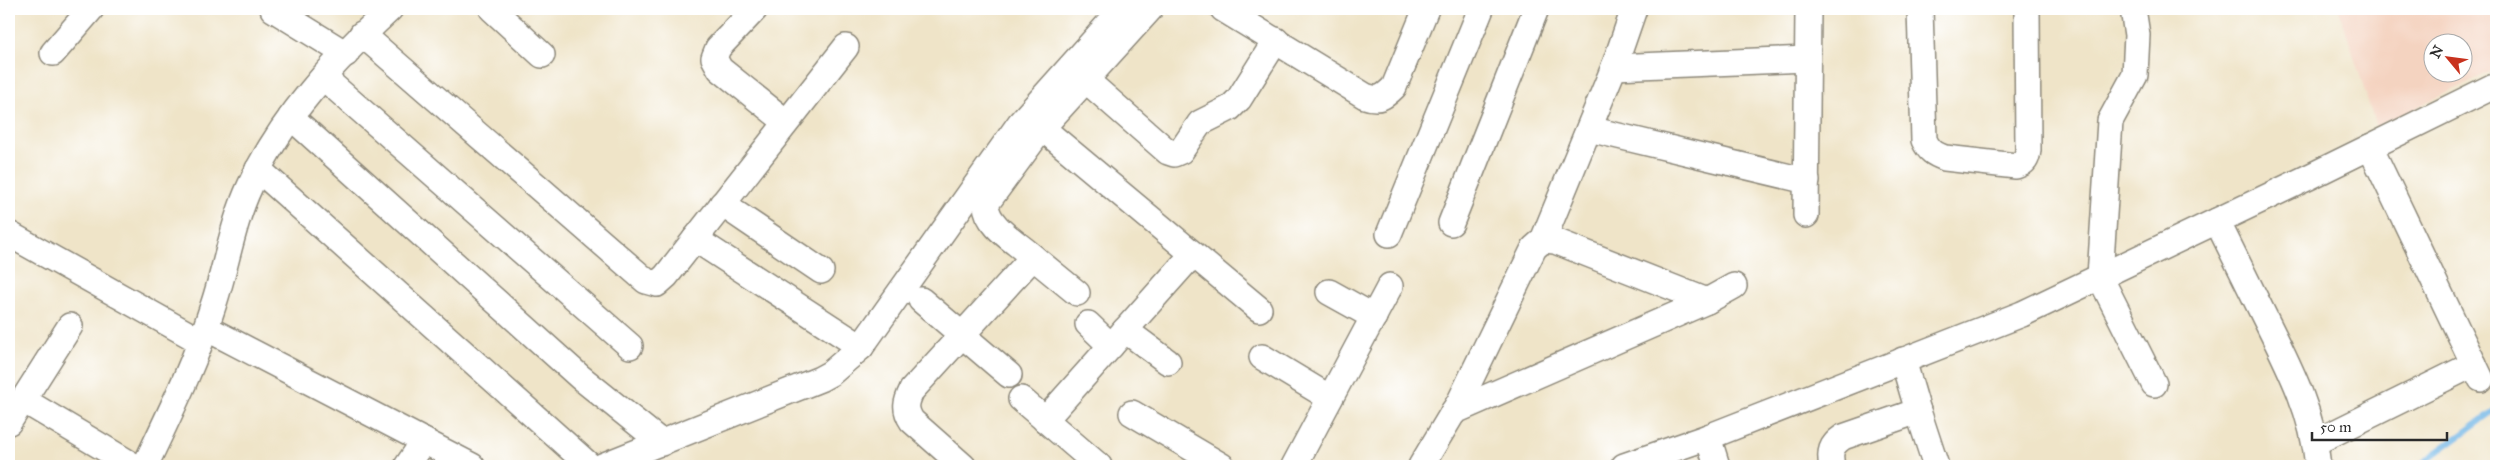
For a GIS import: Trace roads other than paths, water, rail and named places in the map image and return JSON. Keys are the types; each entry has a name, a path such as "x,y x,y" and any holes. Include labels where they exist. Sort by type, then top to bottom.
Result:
{"street":[{"path":"53,53 92,9"},
{"path":"273,9 346,54"},
{"path":"145,466 203,335 244,199 258,169 278,134 323,77 346,54 362,34 388,9"},
{"path":"492,9 542,55"},
{"path":"755,9 718,48 714,58 720,69 786,122"},
{"path":"1223,9 1365,96 1375,99 1385,96 1394,86 1426,9"},
{"path":"1389,234 1481,9"},
{"path":"1451,223 1536,9"},
{"path":"1421,466 1453,412 1534,248 1543,240 1614,67 1634,9"},
{"path":"1806,215 1808,9"},
{"path":"1920,9 1924,140 1928,148 1934,154 1945,158 2016,166 2023,164 2027,158 2028,150 2027,9"},
{"path":"2133,9 2137,34 2135,75 2110,121 2100,277 2154,384"},
{"path":"1077,293 992,221 986,212 986,204 1042,128 1087,81 1135,11"},
{"path":"602,466 831,373 861,347 1015,131 1135,11"},
{"path":"362,34 646,281 657,284 666,276 846,47"},
{"path":"1087,81 1168,152 1174,154 1181,151 1200,123 1230,108 1239,99 1276,40"},
{"path":"1614,67 1807,59"},
{"path":"323,77 630,346"},
{"path":"1624,466 1708,437 2022,314 2496,85"},
{"path":"291,117 580,377 662,443"},
{"path":"1042,128 1259,309"},
{"path":"1589,129 1807,181"},
{"path":"2217,221 2295,379 2307,407 2317,454 2477,372 2370,147"},
{"path":"258,169 590,466"},
{"path":"722,204 821,271"},
{"path":"9,234 203,335 472,466"},
{"path":"695,239 861,347"},
{"path":"1543,240 1555,240 1707,301"},
{"path":"1046,420 1193,254"},
{"path":"963,466 912,422 907,413 906,403 912,390 1033,257"},
{"path":"1294,466 1390,286"},
{"path":"1453,412 1707,301 1734,286"},
{"path":"1329,292 1374,317"},
{"path":"921,300 1009,375"},
{"path":"1088,324 1168,362"},
{"path":"9,422 70,326"},
{"path":"1262,357 1330,398"},
{"path":"1903,360 1936,466"},
{"path":"1021,399 1099,466"},
{"path":"22,400 134,466"},
{"path":"1832,466 1830,454 1832,448 1843,437 1918,410"},
{"path":"1132,414 1222,466"},
{"path":"1708,437 1717,466"},
{"path":"407,466 424,441"}],"waterway":[{"path":"2418,466 2496,409"}]}
